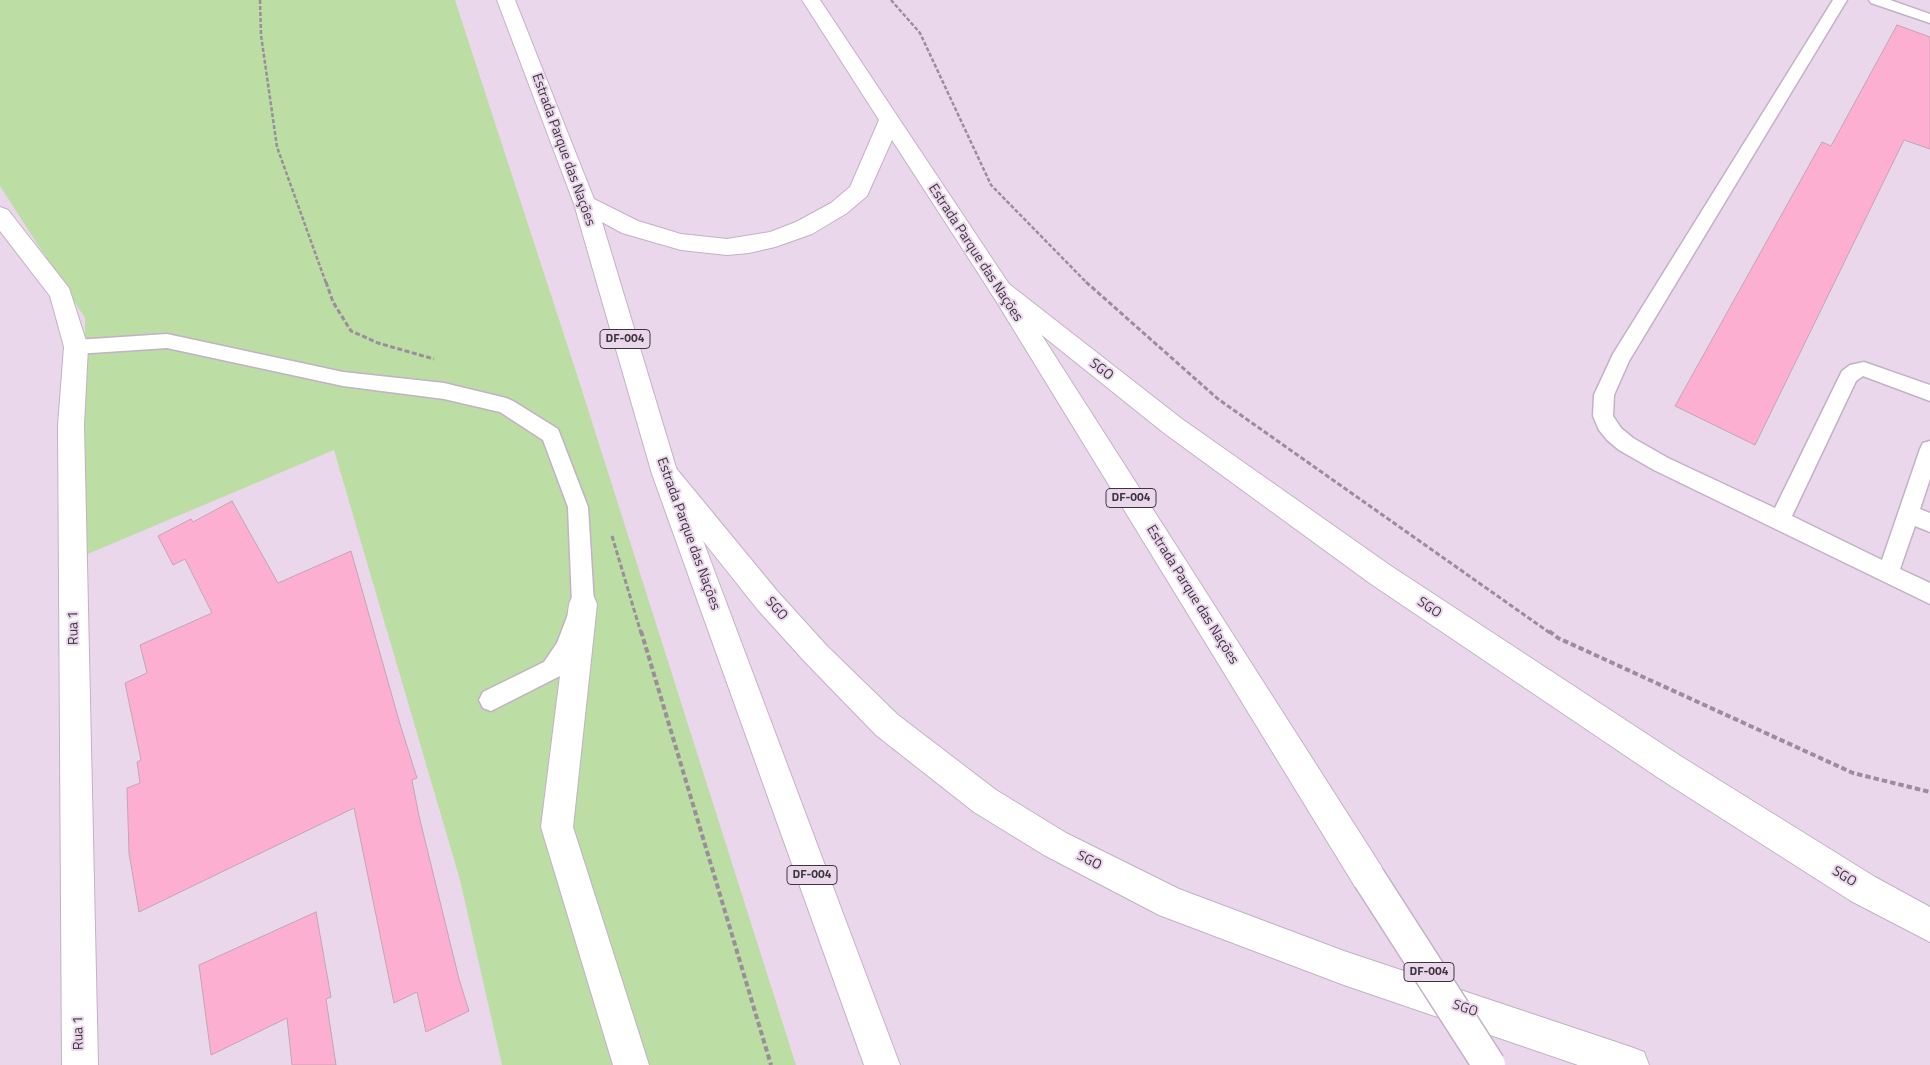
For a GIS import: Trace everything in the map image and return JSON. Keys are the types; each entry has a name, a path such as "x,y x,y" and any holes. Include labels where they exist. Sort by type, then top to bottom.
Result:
{"main road":[{"name":"Estrada Parque das Nações","path":"506,0 585,204 665,474 882,1065"},
{"name":"Estrada Parque das Nações","path":"811,0 1001,290 1489,1065"},
{"path":"585,204 630,227 681,242 727,246 749,245 775,239 804,228 839,208 859,191 889,121"},
{"name":"Rua 1","path":"0,215 61,294 76,347 71,425 80,1065"},
{"name":"SGO","path":"1001,290 1173,426 1389,581 1671,768 1863,889 1930,925"},
{"name":"SGO","path":"665,474 768,601 817,655 887,725 986,801 1040,835 1172,903 1344,968 1631,1065"},
{"path":"583,604 557,827 630,1065"}],"lane":[{"path":"1840,0 1620,360 1607,386 1603,400 1603,416 1606,424 1626,444 1661,464 1930,594"},
{"path":"1876,0 1930,19"},
{"path":"76,347 167,341 344,379 444,391 506,406 550,435 578,507 583,604 566,649 552,669 491,700"},
{"path":"1780,520 1849,376 1857,370 1864,369 1930,393"},
{"path":"1888,573 1930,449"},
{"path":"1909,513 1930,523"}],"path":[{"path":"260,0 260,35 277,148 333,302 351,330 378,343 443,362"},
{"path":"891,0 920,33 991,185 1089,285 1218,399 1558,638 1854,773 1930,792"},
{"path":"611,533 771,1065"}],"green space":[{"path":"0,0 455,0 580,384 796,1065 502,1065 460,880 334,450 83,556 85,318 0,186"}],"building":[{"path":"1897,25 1930,37 1930,149 1904,140 1755,445 1675,406 1822,142 1831,146"},
{"path":"232,501 278,583 351,551 417,778 412,780 419,816 459,979 469,1011 426,1032 417,992 394,1003 354,808 139,912 129,853 127,788 140,783 137,762 141,760 125,683 147,673 140,645 212,613 185,559 173,565 158,536 191,519 193,522"},
{"path":"316,912 331,997 326,999 336,1065 292,1065 287,1018 211,1055 199,965"}]}
